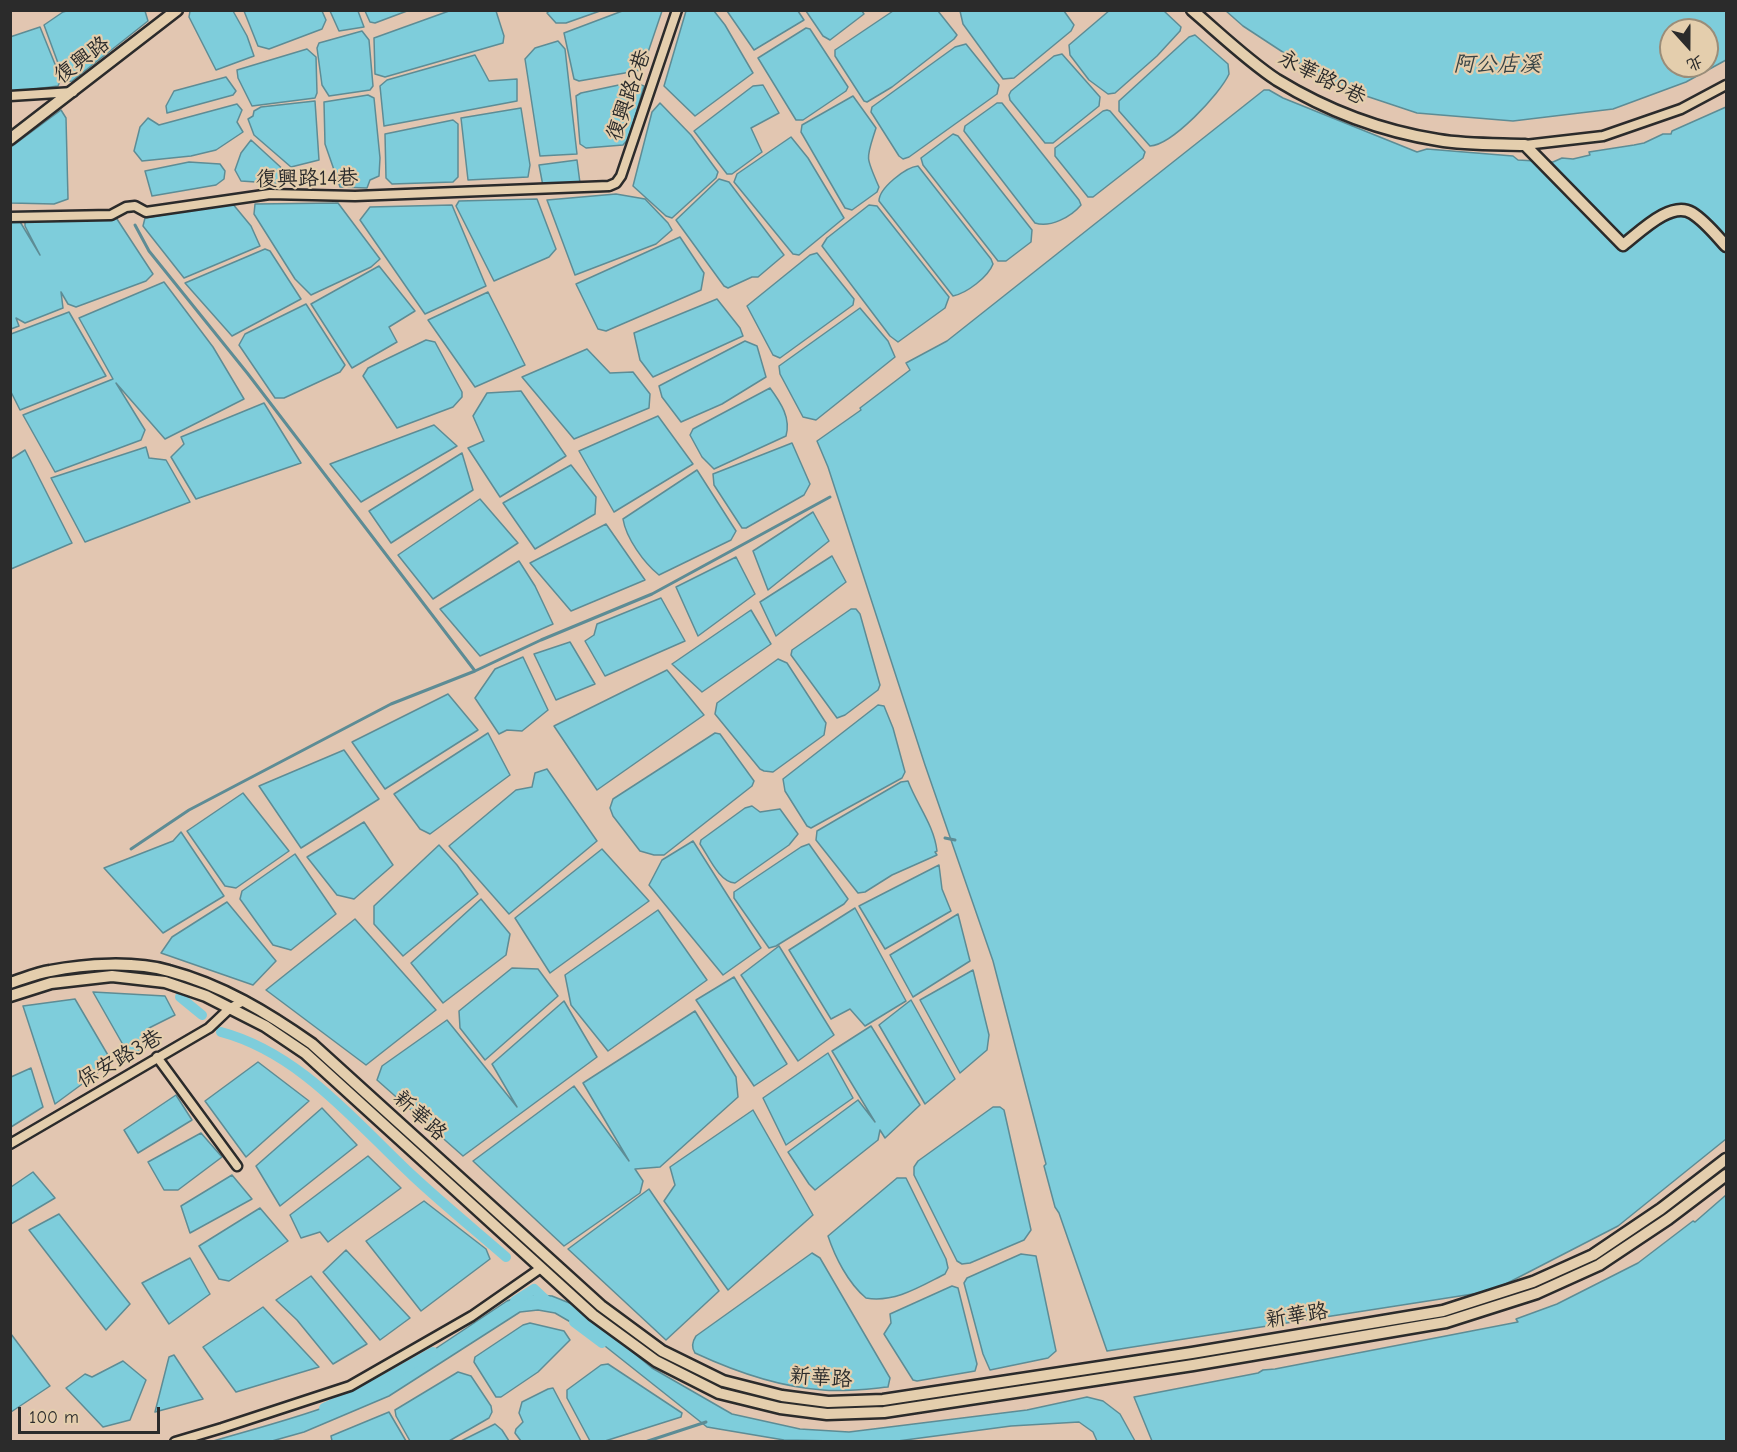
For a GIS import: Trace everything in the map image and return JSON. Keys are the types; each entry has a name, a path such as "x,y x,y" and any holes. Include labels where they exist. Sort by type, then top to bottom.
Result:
{"street":[{"name":"復興路","path":"10,139 177,10"},
{"name":"復興路2巷","path":"609,186 616,183 621,176 677,10"},
{"name":"永華路9巷","path":"1192,10 1276,79 1341,114 1439,141 1525,145 1603,136 1681,109 1726,85"},
{"path":"10,96 73,92"},
{"path":"1525,145 1623,245 1667,212 1680,208 1692,212 1726,246"},
{"name":"復興路14巷","path":"10,217 111,215 126,207 135,206 146,212 270,194 355,196 609,186"},
{"name":"新華路","path":"10,983 49,971 112,964 167,970 210,985 272,1015 312,1044 601,1306 662,1351 723,1381 782,1396 828,1402 883,1400 1192,1353 1443,1311 1533,1282 1593,1255 1661,1209 1726,1159"},
{"name":"新華路","path":"10,996 51,983 112,976 165,982 206,996 230,1008 265,1026 305,1053 593,1315 656,1361 719,1392 780,1408 827,1414 884,1412 1193,1365 1446,1322 1538,1293 1599,1265 1668,1219 1726,1175"},
{"name":"保安路3巷","path":"10,1144 209,1028 230,1008 244,1001"},
{"path":"157,1058 237,1166"},
{"path":"175,1442 350,1386 472,1316 541,1268"}],"water":[{"path":"70,10 145,11 148,21 72,81 65,82 44,25"},
{"path":"407,10 375,23 370,22 365,11"},
{"path":"550,10 600,11 566,23 556,23 547,13"},
{"path":"625,10 662,11 642,70 579,81 574,79 564,33"},
{"path":"1110,10 1164,11 1181,27 1157,56 1115,93 1108,94 1089,80 1070,55 1069,45"},
{"path":"190,11 233,11 247,36 254,56 216,70 189,17"},
{"path":"244,11 322,11 326,20 322,29 269,49 258,46"},
{"path":"330,11 358,11 364,27 339,31"},
{"path":"449,11 496,11 504,36 503,43 385,77 375,74 374,38"},
{"path":"686,11 714,11 725,25 753,73 695,116 664,86"},
{"path":"727,11 798,11 804,20 754,50"},
{"path":"806,11 862,11 864,14 830,40 823,36"},
{"path":"893,11 938,11 957,35 892,87 867,102 864,101 835,56 835,50"},
{"path":"960,11 1064,11 1074,25 1071,31 1014,78 1003,79 963,24"},
{"name":"阿公店溪","path":"1226,11 1726,11 1726,60 1719,64 1719,18 1659,18 1659,78 1693,78 1613,109 1513,121 1417,113 1333,85 1243,26"},
{"path":"40,27 61,79 58,86 11,92 10,37"},
{"path":"806,28 810,29 848,87 846,91 803,120 796,120 758,58"},
{"path":"362,31 369,40 373,86 370,90 329,96 322,85 317,48 319,43"},
{"path":"1195,35 1228,64 1229,74 1216,94 1182,128 1170,137 1150,146 1119,111 1119,101 1189,37"},
{"path":"558,41 565,49 577,154 540,156 525,59 535,48"},
{"path":"966,44 999,85 997,94 903,159 871,112 872,107 955,47"},
{"path":"307,49 316,57 317,93 315,98 252,106 238,78 237,70"},
{"path":"1062,54 1100,97 1099,106 1053,143 1045,143 1010,100 1009,95 1054,56"},
{"path":"475,55 489,81 517,79 517,101 384,126 380,86 387,80"},
{"path":"226,77 236,91 233,95 167,113 166,106 174,91"},
{"path":"633,82 644,86 629,138 623,145 586,148 580,144 576,96"},
{"path":"763,85 779,113 751,128 762,152 732,174 727,174 694,131 753,86"},
{"path":"1264,90 1269,90 1283,98 1417,152 1427,149 1513,156 1518,160 1553,162 1562,158 1573,159 1590,155 1589,152 1644,143 1663,134 1671,134 1672,131 1726,107 1726,1139 1618,1226 1492,1291 1107,1351 1055,1207 993,961 925,765 828,467 817,441 861,410 860,408 910,370 906,363 947,341"},
{"path":"368,95 374,98 380,158 379,176 370,180 367,188 340,187 325,144 324,102"},
{"path":"853,96 876,128 868,157 879,187 877,192 852,210 845,208 801,132 802,125"},
{"path":"315,101 319,160 291,167 254,135 248,119 253,116 254,111 261,107"},
{"path":"660,103 691,135 718,172 716,178 672,218 666,216 633,186 652,112"},
{"path":"997,103 1002,103 1079,200 1081,205 1072,214 1054,223 1035,223 964,131 965,126"},
{"path":"237,104 242,110 237,122 243,132 216,150 191,156 142,161 134,151 140,127 148,118 159,125"},
{"path":"521,108 530,165 528,177 468,180 461,118"},
{"path":"61,110 66,118 68,199 54,204 11,203 11,147"},
{"path":"1107,110 1145,152 1143,158 1093,197 1088,197 1055,156 1055,148"},
{"path":"453,120 458,124 458,177 453,182 392,184 386,178 385,134"},
{"path":"953,134 958,136 1032,230 1031,242 1006,261 998,261 923,165 921,158"},
{"path":"791,137 808,158 844,218 799,255 793,254 734,182 737,174"},
{"path":"251,140 287,173 285,184 241,181 235,170 241,153"},
{"path":"577,160 580,183 543,186 539,165"},
{"path":"189,162 220,164 225,171 224,179 216,185 152,196 145,171"},
{"path":"918,166 993,264 987,274 976,284 953,296 879,201 888,184 907,170"},
{"path":"719,179 729,182 784,255 758,277 752,277 728,288 724,286 676,220"},
{"path":"616,194 645,199 672,230 656,244 575,275 547,200"},
{"path":"537,199 556,249 549,257 494,281 456,206 459,201"},
{"path":"232,203 251,226 260,246 184,278 143,226 145,218"},
{"path":"338,203 380,259 371,267 311,295 295,279 254,214 255,204"},
{"path":"452,205 486,286 425,314 360,220 370,207"},
{"path":"869,205 877,206 949,297 945,308 898,342 890,336 822,246 827,238"},
{"path":"115,216 153,274 146,281 76,307 68,304 61,292 63,308 25,323 16,318 19,326 11,329 11,221 19,220 40,255 25,226 25,219"},
{"path":"680,237 704,273 701,290 606,331 598,329 576,284"},
{"path":"265,249 270,251 301,299 232,336 185,283"},
{"path":"817,253 854,299 853,305 780,358 773,355 747,306 810,255"},
{"path":"379,266 415,311 389,327 397,342 352,368 311,304"},
{"path":"164,282 213,347 244,399 165,439 116,383 145,430 141,440 55,472 23,415 113,379 79,318"},
{"path":"488,292 525,365 475,387 428,320"},
{"path":"717,299 740,328 743,336 653,377 640,360 634,333"},
{"path":"306,304 345,365 340,372 284,398 275,398 239,345 245,334"},
{"path":"860,308 888,341 895,357 816,420 803,417 780,374 779,366"},
{"path":"69,312 106,376 20,410 11,392 11,334"},
{"path":"426,340 435,342 462,392 462,397 453,407 397,428 363,376 368,368"},
{"path":"745,341 757,346 766,377 722,404 681,422 662,397 659,386"},
{"path":"587,349 610,373 633,372 650,394 649,408 574,439 522,377"},
{"path":"770,388 786,417 786,436 714,469 702,457 690,435 693,429"},
{"path":"521,391 566,456 500,497 468,448 484,441 473,416 487,393"},
{"path":"264,403 301,463 196,499 171,457 184,444 181,437"},
{"path":"658,416 693,464 614,512 579,451"},
{"path":"434,425 457,446 361,502 330,464"},
{"path":"792,443 810,484 804,495 746,528 742,528 714,485 713,474"},
{"path":"146,447 149,458 166,460 190,502 85,542 51,478"},
{"path":"25,450 72,543 11,569 11,459"},
{"path":"462,453 473,490 391,543 369,511"},
{"path":"571,465 596,497 595,514 535,549 503,503"},
{"path":"697,470 736,531 731,540 659,575 636,550 623,519"},
{"path":"480,499 518,543 433,599 398,555"},
{"path":"813,512 829,541 768,590 753,551"},
{"path":"606,524 645,580 571,611 530,563"},
{"path":"832,556 846,582 776,636 760,602"},
{"path":"736,557 755,594 698,636 676,587"},
{"path":"519,561 535,586 553,624 480,656 440,609"},
{"path":"661,598 685,641 605,676 585,641 594,635 597,624"},
{"path":"851,609 856,609 860,614 880,685 878,690 845,715 837,718 791,655 792,650"},
{"path":"751,610 771,644 702,692 672,664"},
{"path":"570,642 595,684 556,700 534,654"},
{"path":"523,657 548,710 522,731 507,730 499,734 475,698 495,669"},
{"path":"778,659 787,663 826,723 824,735 773,772 760,769 715,714 717,703"},
{"path":"667,670 704,715 597,790 554,726"},
{"path":"448,694 478,730 385,789 352,742"},
{"path":"878,705 884,706 893,728 905,772 902,778 811,828 807,826 785,791 783,779"},
{"path":"488,733 510,775 430,834 420,829 394,794"},
{"path":"715,733 720,734 754,781 752,786 664,855 640,851 613,816 610,808 613,799"},
{"path":"344,750 379,799 301,848 259,786"},
{"path":"547,769 597,841 509,914 449,846 516,790 532,787 535,773"},
{"path":"908,781 929,824 937,855 892,875 865,892 858,893 816,840 817,831 901,782"},
{"path":"243,793 289,851 236,888 225,886 187,831"},
{"path":"752,806 760,812 780,809 798,834 789,845 735,883 729,882 715,868 700,844 701,840 745,808"},
{"path":"364,822 393,865 354,899 337,895 307,857"},
{"path":"181,832 224,896 163,933 104,868 173,841"},
{"path":"693,841 761,948 723,975 649,885 662,860"},
{"path":"809,844 848,899 844,904 776,946 769,948 734,898 734,892"},
{"path":"439,845 478,894 403,956 374,924 374,906"},
{"path":"602,849 649,901 550,973 515,918"},
{"path":"295,854 336,914 291,950 273,945 240,899 242,891"},
{"path":"939,865 942,889 951,911 885,949 859,906"},
{"path":"481,899 510,934 506,955 443,1003 411,963"},
{"path":"227,902 276,961 253,985 161,953 172,937"},
{"path":"855,908 906,1001 865,1026 850,1009 831,1019 789,950"},
{"path":"658,910 707,980 608,1051 571,1005 565,975"},
{"path":"958,914 970,961 913,997 890,955"},
{"path":"355,919 436,1010 366,1065 266,990"},
{"path":"779,946 834,1035 798,1061 741,975"},
{"path":"512,968 538,969 558,996 485,1060 460,1028 459,1011"},
{"path":"973,970 989,1035 987,1050 960,1073 920,1000"},
{"path":"734,977 787,1064 754,1086 696,1000"},
{"path":"93,992 165,996 175,1015 149,1028 154,1042 130,1057"},
{"path":"75,999 112,1062 55,1104 23,1006"},
{"path":"911,1000 955,1079 925,1104 879,1025"},
{"path":"564,1001 597,1057 463,1156 377,1080 382,1066 447,1020 517,1107 492,1064"},
{"path":"695,1011 736,1077 738,1097 660,1167 635,1169 643,1181 640,1193 564,1246 473,1161 574,1086 629,1161 583,1083"},
{"path":"871,1026 920,1105 885,1138 880,1130 878,1140 815,1190 788,1152 858,1100 875,1122 832,1051"},
{"path":"828,1053 853,1098 786,1145 763,1098"},
{"path":"258,1062 309,1101 246,1157 205,1101"},
{"path":"31,1068 43,1107 11,1127 11,1077"},
{"path":"176,1095 192,1120 138,1153 124,1130"},
{"path":"993,1107 1000,1107 1004,1110 1031,1230 1024,1240 970,1263 962,1264 957,1261 914,1175 914,1167 918,1161"},
{"path":"322,1108 357,1145 280,1206 256,1166"},
{"path":"753,1110 813,1215 728,1290 664,1201 675,1185 670,1167"},
{"path":"201,1133 222,1157 178,1190 164,1190 148,1162"},
{"path":"368,1156 401,1188 328,1242 320,1232 301,1238 290,1215"},
{"path":"33,1172 55,1198 11,1224 11,1187"},
{"path":"232,1175 252,1199 190,1233 181,1206"},
{"path":"897,1178 906,1178 946,1259 948,1268 945,1274 897,1296 866,1298 853,1285 843,1269 828,1236"},
{"path":"649,1189 719,1291 666,1340 568,1249"},
{"path":"1726,1195 1726,1441 1152,1441 1134,1397 1518,1322 1516,1319 1557,1304 1638,1263 1693,1221 1695,1222"},
{"path":"424,1201 486,1249 490,1259 421,1311 366,1241"},
{"path":"260,1208 288,1241 229,1281 219,1279 199,1246"},
{"path":"59,1214 130,1304 106,1330 29,1230"},
{"path":"346,1250 410,1318 380,1340 323,1272"},
{"path":"812,1253 820,1258 890,1378 888,1387 839,1391 790,1386 742,1372 695,1353 692,1344 696,1336"},
{"path":"1021,1254 1036,1256 1056,1351 1048,1358 990,1370 983,1354 964,1283 967,1278"},
{"path":"190,1258 210,1294 169,1324 142,1283"},
{"path":"311,1276 367,1344 333,1364 297,1320 276,1300"},
{"path":"952,1286 958,1288 977,1364 975,1371 913,1380 884,1334 891,1323 890,1314"},
{"path":"526,1294 552,1296 577,1306 652,1368 732,1414 800,1429 849,1432 1027,1410 1087,1397 1103,1401 1120,1414 1135,1441 1097,1441 1093,1432 1079,1422 1011,1426 890,1442 784,1440 707,1427 586,1331 555,1313 538,1310 520,1312 389,1396 304,1432 272,1441 210,1442 302,1415 369,1390 390,1379 507,1301"},
{"path":"263,1307 319,1367 236,1392 203,1347"},
{"path":"530,1323 564,1331 570,1340 538,1372 501,1397 496,1397 474,1362 475,1357 523,1325"},
{"path":"11,1334 50,1386 10,1412"},
{"path":"174,1355 203,1399 155,1412 169,1357"},
{"path":"123,1361 146,1380 130,1420 103,1427 66,1388 85,1374 92,1377"},
{"path":"608,1364 682,1413 681,1417 605,1441 590,1441 567,1398 567,1390 601,1365"},
{"path":"458,1372 471,1376 491,1406 492,1412 489,1418 449,1441 410,1441 395,1410"},
{"path":"553,1388 581,1441 521,1441 515,1433 523,1422 519,1413 522,1402"},
{"path":"389,1412 406,1441 332,1441 331,1436"},
{"path":"495,1424 509,1441 461,1441"}],"waterway":[{"path":"135,225 149,251 248,374 475,671"},
{"path":"131,849 189,810 391,704 475,671 541,640 652,594 830,497"},
{"path":"945,838 955,840"},
{"path":"180,997 202,1015"},
{"path":"221,1032 250,1042 301,1073 348,1112 424,1186 506,1257"},
{"path":"515,1301 534,1289 550,1304"},
{"path":"574,1322 602,1343"},
{"path":"324,1408 383,1380 433,1352"},
{"path":"645,1442 706,1422"}]}
